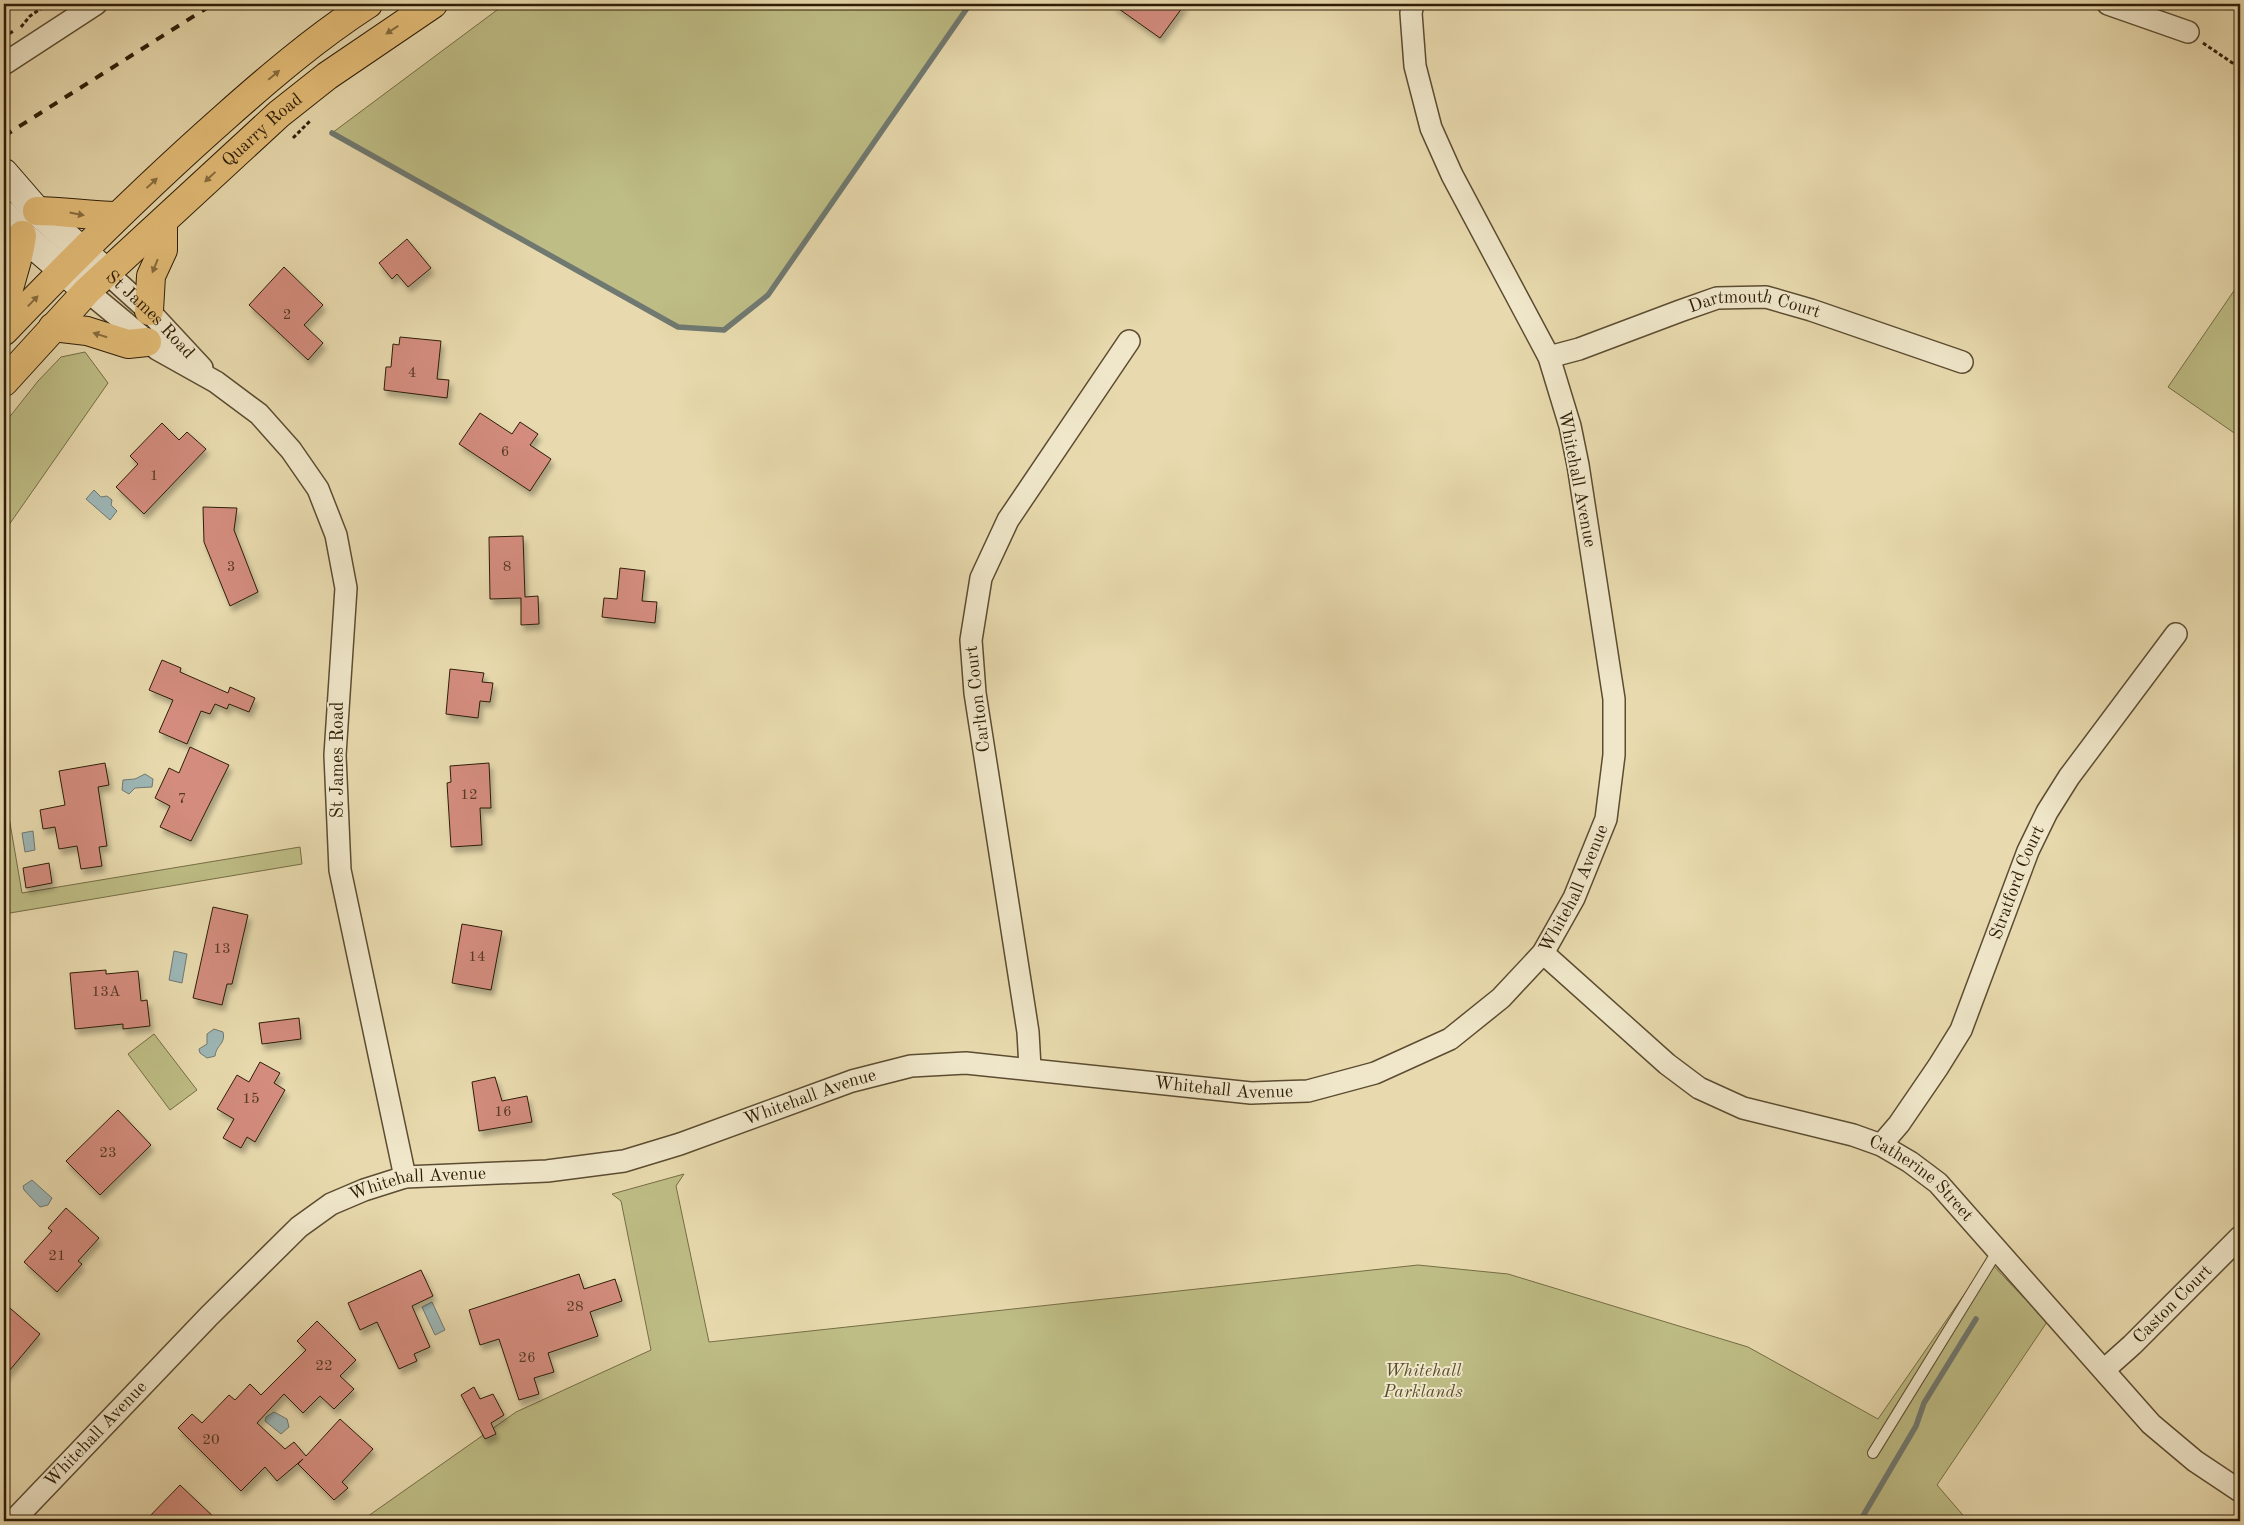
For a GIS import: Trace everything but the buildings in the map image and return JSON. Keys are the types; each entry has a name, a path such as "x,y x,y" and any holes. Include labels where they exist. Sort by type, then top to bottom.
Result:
{"main road":[{"name":"Quarry Road","path":"4,331 116,216 251,94 306,49 368,4"},
{"name":"Quarry Road","path":"4,382 87,292 279,114 334,71 433,4"},
{"path":"37,211 64,211 89,216 116,216"},
{"path":"148,311 151,276 163,250 163,222"},
{"path":"4,316 5,296 17,263 22,235"},
{"path":"53,327 87,331 128,344 147,342"}],"street":[{"path":"4,64 96,4"},
{"name":"Whitehall Avenue","path":"13,1521 209,1316 299,1227 331,1204 364,1190 405,1177 547,1171 624,1161 680,1144 852,1081 911,1066 966,1063 1030,1068 1251,1093 1308,1091 1375,1073 1450,1038 1501,998 1543,953 1574,898 1606,819 1614,755 1614,699 1578,465 1570,426 1549,357 1452,175 1431,128 1415,66 1410,13 1413,4"},
{"path":"2108,4 2188,32"},
{"name":"St James Road","path":"4,173 37,211 148,311 216,382"},
{"path":"4,214 22,235 87,292"},
{"name":"St James Road","path":"87,292 147,342 216,382 259,414 291,450 318,489 336,535 346,588 335,755 340,870 405,1177"},
{"name":"Dartmouth Court","path":"1549,357 1579,349 1680,310 1717,298 1766,297 1811,310 1962,362"},
{"name":"Carlton Court","path":"1030,1068 1028,1032 975,693 971,640 981,578 1008,520 1129,341"},
{"name":"Stratford Court","path":"1881,1145 1899,1124 1961,1030 2028,852 2047,812 2069,777 2176,634"},
{"name":"Catherine Street","path":"1543,953 1667,1064 1699,1088 1743,1108 1853,1135 1881,1145 1910,1162 1938,1183 2151,1424 2195,1461 2240,1491"},
{"name":"Caston Court","path":"2104,1370 2132,1346 2240,1237"}],"lane":[{"path":"1873,1453 1998,1250"}],"path":[{"path":"4,37 21,27 30,16 48,4"},
{"path":"2188,32 2240,68"},
{"path":"293,138 313,119"}],"green space":[{"path":"505,4 970,4 769,295 724,330 678,327 332,133"},
{"path":"2240,282 2240,437 2168,387"},
{"path":"85,352 108,383 4,532 4,424 38,381 61,357"},
{"path":"4,788 22,893 300,847 302,864 4,914"},
{"path":"154,1034 197,1090 170,1110 128,1054"},
{"name":"Whitehall Parklands","path":"684,1174 676,1186 709,1342 1418,1265 1508,1274 1748,1347 1878,1419 1988,1260 2047,1322 1937,1485 1968,1521 361,1521 516,1412 651,1350 621,1201 612,1194"}],"water":[{"path":"94,490 101,497 107,496 112,500 111,505 117,511 110,520 86,499"},
{"path":"145,774 153,779 152,787 135,788 129,794 122,790 123,780 135,779"},
{"path":"33,831 35,850 25,852 22,833"},
{"path":"174,951 187,954 182,983 169,980"},
{"path":"214,1029 223,1032 224,1036 215,1056 207,1058 200,1053 199,1049 207,1044 207,1034"},
{"path":"32,1180 52,1198 48,1205 40,1207 24,1190 23,1186"},
{"path":"432,1302 445,1330 435,1335 422,1307"},
{"path":"274,1412 287,1419 289,1427 281,1434 265,1421 266,1417"}],"waterway":[{"path":"332,133 678,327 724,330 768,295 970,4"},
{"path":"1860,1521 1916,1426 1924,1403 1976,1319"}],"railway":[{"path":"4,136 213,4"}]}
